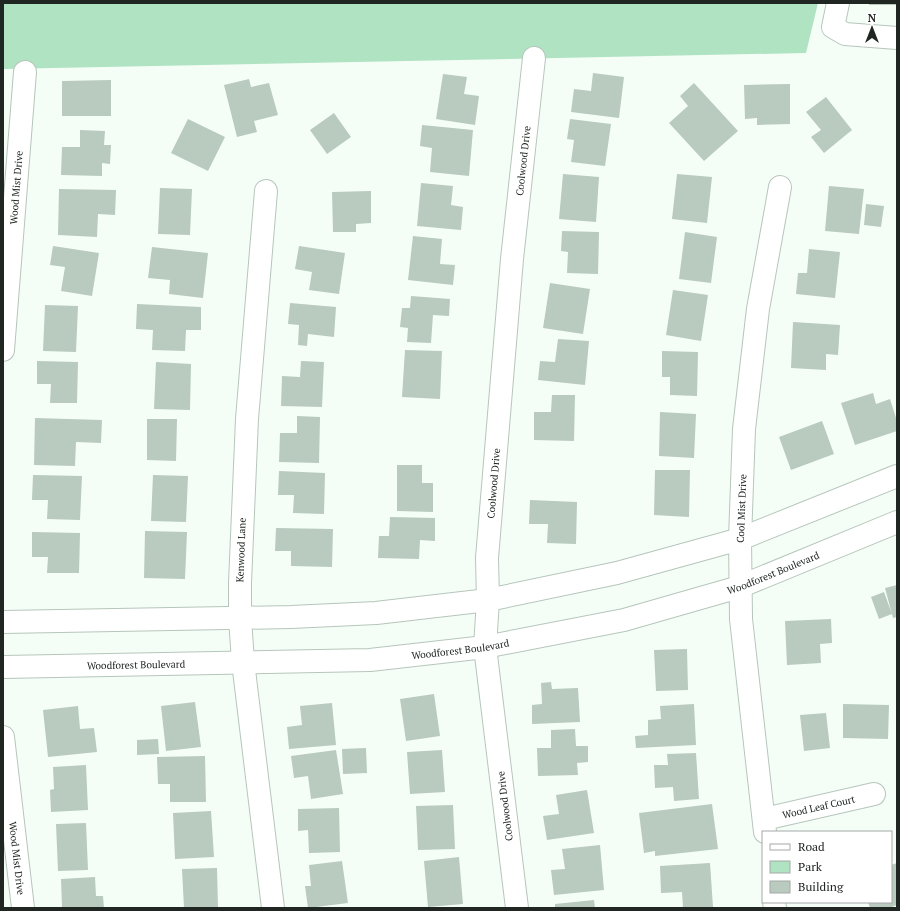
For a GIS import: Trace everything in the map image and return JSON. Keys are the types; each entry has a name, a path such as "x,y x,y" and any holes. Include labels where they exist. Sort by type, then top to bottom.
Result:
{"street":[{"path":"838,3 832,27 845,34 897,38"},
{"name":"Coolwood Drive","path":"517,908 485,647 488,600 487,558 508,298 534,58"},
{"name":"Wood Mist Drive","path":"3,350 26,72"},
{"name":"Cool Mist Drive","path":"764,825 741,618 739,587 740,539 744,428 758,309 780,187"},
{"name":"Kenwood Lane","path":"266,191 247,419 240,583 240,618 243,662 273,908"},
{"path":"3,622 240,618 376,613 488,600 617,573 740,539 897,476"},
{"name":"Woodforest Boulevard","path":"3,667 370,660 485,647 624,620 739,587 897,522"},
{"name":"Wood Mist Drive","path":"3,737 23,908"},
{"name":"Wood Leaf Court","path":"764,825 874,794"}],"green space":[{"path":"3,3 818,3 806,53 3,69"}],"building":[{"path":"869,3 897,3 897,5 869,5"},
{"path":"593,73 624,77 619,118 571,112 574,89 591,91"},
{"path":"443,74 467,77 464,94 479,96 475,125 436,119"},
{"path":"249,79 251,87 269,83 278,115 254,121 257,132 237,137 224,85"},
{"path":"111,80 111,116 62,116 62,81"},
{"path":"694,83 738,131 704,161 669,123 688,106 680,96"},
{"path":"790,84 790,124 757,125 757,118 745,119 744,85"},
{"path":"826,97 852,130 824,153 811,137 821,130 806,112"},
{"path":"334,113 351,137 327,154 310,130"},
{"path":"188,119 225,137 208,171 171,153"},
{"path":"570,119 611,124 605,166 571,162 574,140 567,139"},
{"path":"422,125 473,130 469,176 430,172 432,148 420,146"},
{"path":"80,130 105,131 104,145 111,145 110,164 102,163 102,176 61,175 62,147 80,147"},
{"path":"563,174 599,177 596,222 559,219"},
{"path":"677,174 712,177 707,223 672,219"},
{"path":"421,183 453,186 451,205 463,207 461,230 417,226"},
{"path":"829,186 864,189 859,234 825,231"},
{"path":"160,188 192,189 190,235 158,234"},
{"path":"59,189 116,190 115,215 98,214 97,237 58,235"},
{"path":"371,191 371,223 356,224 356,232 333,232 332,192"},
{"path":"866,204 884,206 881,227 864,225"},
{"path":"562,231 599,232 598,274 567,273 568,252 561,251"},
{"path":"685,232 717,237 711,283 679,279"},
{"path":"413,236 442,239 440,264 455,265 453,285 408,280"},
{"path":"53,246 99,253 92,296 61,291 65,267 50,265"},
{"path":"299,246 345,253 339,294 309,290 312,272 295,269"},
{"path":"152,247 208,253 203,298 169,294 170,280 148,278"},
{"path":"809,249 840,252 835,298 796,294 798,273 807,273"},
{"path":"550,283 590,289 583,334 543,328"},
{"path":"673,290 708,295 701,341 666,335"},
{"path":"411,296 450,299 449,316 433,315 431,343 407,342 408,328 400,327 402,308 410,308"},
{"path":"290,303 336,307 334,337 308,334 307,346 298,345 299,325 288,324"},
{"path":"137,304 201,307 201,330 186,330 185,351 152,350 153,330 136,329"},
{"path":"45,305 78,306 76,352 43,351"},
{"path":"793,322 840,325 838,355 826,354 826,370 791,368"},
{"path":"558,339 589,341 585,385 538,380 540,361 555,362"},
{"path":"405,350 442,351 440,399 402,397"},
{"path":"662,351 698,352 697,396 670,395 670,377 662,377"},
{"path":"37,361 78,362 77,403 50,403 51,384 37,384"},
{"path":"301,361 324,362 322,407 281,406 282,376 300,377"},
{"path":"156,362 191,364 190,410 154,409"},
{"path":"873,393 876,404 890,399 897,421 897,431 855,445 841,403"},
{"path":"552,395 575,395 574,441 534,440 534,412 551,412"},
{"path":"660,412 696,414 694,458 659,456"},
{"path":"297,416 320,417 319,463 279,462 280,433 297,433"},
{"path":"35,418 102,420 101,443 76,442 75,466 34,465"},
{"path":"147,419 177,419 176,461 147,460"},
{"path":"822,421 834,454 791,470 779,437"},
{"path":"397,465 422,465 422,483 433,483 433,512 397,511"},
{"path":"655,470 690,470 689,517 654,515"},
{"path":"279,471 325,473 324,514 293,513 294,495 278,495"},
{"path":"33,475 82,476 80,520 47,519 48,500 32,500"},
{"path":"153,475 188,476 186,522 151,521"},
{"path":"530,500 577,502 576,544 547,543 548,524 529,524"},
{"path":"390,517 435,518 435,541 420,540 419,559 378,558 379,536 389,536"},
{"path":"276,528 333,529 332,567 291,566 291,551 275,551"},
{"path":"145,531 187,532 185,579 144,578"},
{"path":"32,532 80,533 79,573 47,573 48,557 32,557"},
{"path":"897,585 897,617 893,618 885,588"},
{"path":"884,592 892,614 879,619 871,597"},
{"path":"831,619 832,643 820,644 821,663 787,665 785,621"},
{"path":"687,649 688,690 656,691 654,650"},
{"path":"551,682 552,689 578,688 580,722 532,724 532,705 542,704 541,683"},
{"path":"434,694 440,736 406,741 400,699"},
{"path":"195,702 201,747 166,751 161,706"},
{"path":"332,703 336,745 289,749 287,727 302,725 300,706"},
{"path":"694,704 696,745 636,748 635,736 648,735 648,720 661,719 660,706"},
{"path":"843,704 889,705 888,739 843,738"},
{"path":"78,706 80,729 94,728 97,752 48,757 43,710"},
{"path":"826,713 830,748 804,751 800,715"},
{"path":"575,729 576,746 588,746 588,762 577,763 578,775 538,776 537,748 551,748 551,730"},
{"path":"158,739 159,754 137,755 137,740"},
{"path":"366,748 367,773 343,774 342,749"},
{"path":"336,750 343,794 311,799 308,776 294,778 291,756"},
{"path":"442,750 445,792 410,794 407,752"},
{"path":"696,753 699,799 674,801 673,787 655,788 654,765 668,765 667,754"},
{"path":"205,756 206,802 170,802 170,784 158,784 157,757"},
{"path":"86,765 88,810 51,812 50,790 54,789 53,767"},
{"path":"587,790 594,833 547,840 543,816 559,814 556,795"},
{"path":"712,804 718,849 655,856 655,851 644,853 639,813"},
{"path":"453,805 455,849 418,850 416,806"},
{"path":"339,808 340,852 309,853 308,830 298,831 298,809"},
{"path":"211,811 214,857 175,859 173,813"},
{"path":"86,823 88,870 58,871 56,824"},
{"path":"600,845 604,890 554,895 551,870 565,869 562,849"},
{"path":"459,857 463,904 428,907 424,861"},
{"path":"342,861 348,903 308,908 305,886 311,886 309,865"},
{"path":"710,863 713,907 683,908 682,892 661,893 660,866"},
{"path":"897,863 897,905 889,908 870,908 868,903 892,903 892,865"},
{"path":"217,868 218,908 184,908 182,869"},
{"path":"95,877 96,896 103,896 104,908 62,908 61,879"},
{"path":"594,900 595,908 555,908 555,904"}]}
